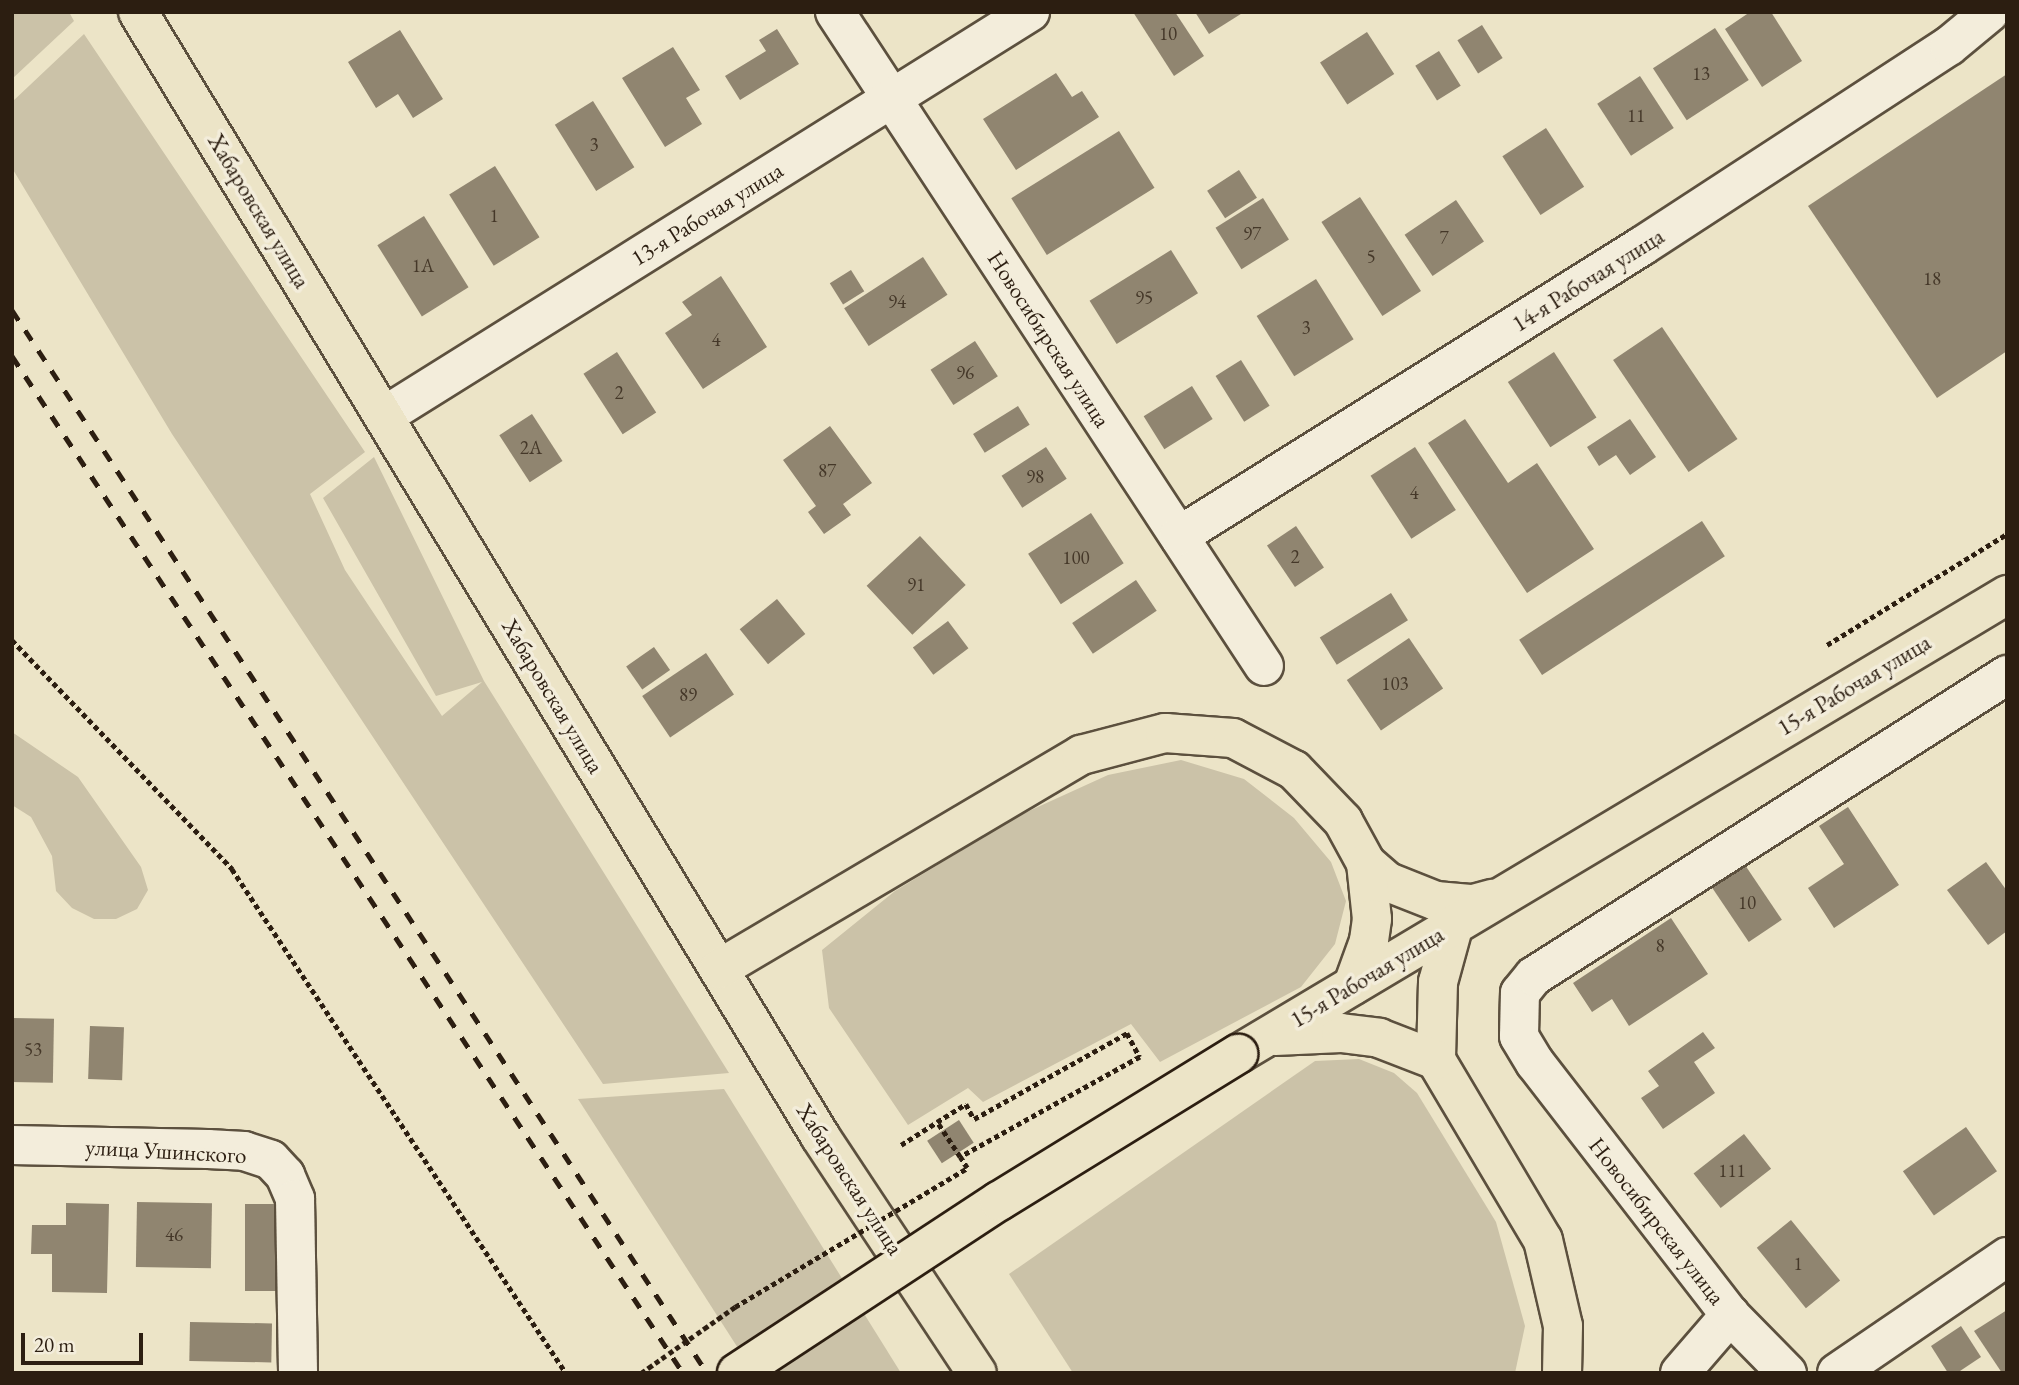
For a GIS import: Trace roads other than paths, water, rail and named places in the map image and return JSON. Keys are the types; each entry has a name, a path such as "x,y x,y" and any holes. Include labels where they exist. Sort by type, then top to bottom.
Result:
{"main road":[{"name":"Хабаровская улица","path":"138,12 820,1136 977,1373"},
{"name":"15-я Рабочая улица","path":"737,1373 1254,1045 2007,595"},
{"path":"719,969 1081,755 1164,733 1233,738 1294,770 1343,821 1366,863 1388,882 1436,901 1473,904 1502,895"},
{"path":"1353,985 1365,954 1372,919 1366,863"},
{"path":"1454,924 1438,982 1436,1060 1543,1240 1563,1326 1562,1373"},
{"path":"1254,1045 1340,1033 1379,1038 1436,1060"}],"street":[{"name":"Новосибирская улица","path":"835,12 1264,666"},
{"name":"13-я Рабочая улица","path":"384,416 1030,12"},
{"name":"14-я Рабочая улица","path":"1179,536 1642,246 1949,46 1990,12"},
{"name":"Новосибирская улица","path":"1787,1373 1730,1315 1535,1063 1519,1036 1516,1013 1520,993 1534,976 2007,675"},
{"name":"улица Ушинского","path":"12,1145 244,1151 271,1160 285,1175 295,1199 298,1373"},
{"path":"1837,1373 2007,1257"},
{"path":"1680,1373 1730,1315"}],"railway":[{"path":"12,310 707,1373"},
{"path":"12,356 683,1373"}]}
